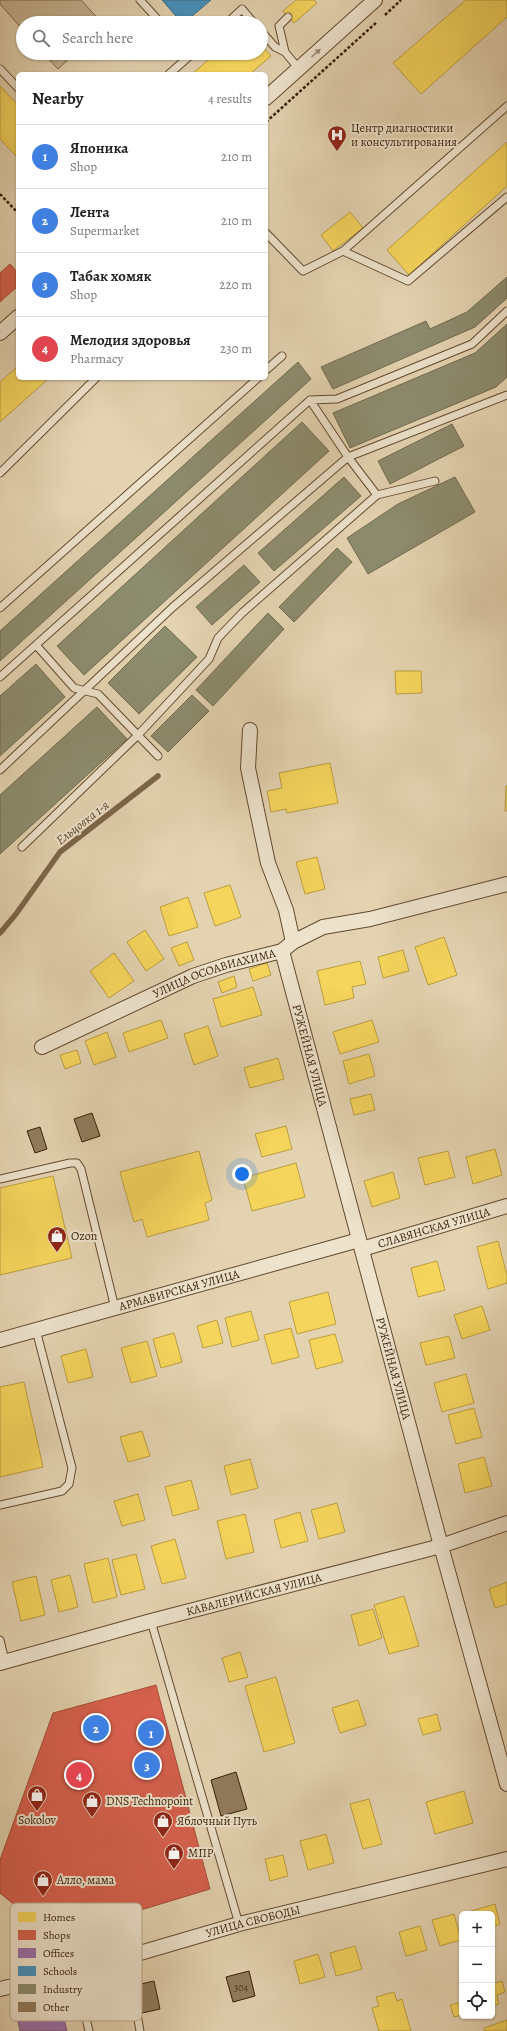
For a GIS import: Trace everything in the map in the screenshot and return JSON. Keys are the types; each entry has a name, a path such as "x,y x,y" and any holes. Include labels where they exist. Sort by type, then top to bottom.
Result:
{"street":[{"path":"268,96 375,0"},
{"path":"0,333 16,319"},
{"name":"РУЖЕЙНАЯ УЛИЦА","path":"250,730 248,768 268,863 286,910 287,947 360,1244 507,1784"},
{"name":"УЛИЦА ОСОАВИАХИМА","path":"42,1047 193,976 287,947 323,927 370,919 507,884"},
{"name":"СЛАВЯНСКАЯ УЛИЦА","path":"360,1244 507,1206"},
{"name":"АРМАВИРСКАЯ УЛИЦА","path":"0,1340 115,1308 360,1244"},
{"name":"КАВАЛЕРИЙСКАЯ УЛИЦА","path":"2,1662 151,1621 441,1546 507,1523"},
{"name":"УЛИЦА СВОБОДЫ","path":"142,1952 239,1924 507,1859"},
{"name":"УЛИЦА СВОБОДЫ","path":"0,1989 10,1987"}],"lane":[{"path":"140,0 155,16"},
{"path":"234,16 242,9 248,16"},
{"path":"285,52 279,26 288,18"},
{"path":"268,39 275,47 285,52 299,68"},
{"path":"171,72 184,60"},
{"path":"0,69 16,86"},
{"path":"268,235 303,271 342,251 507,106"},
{"path":"342,251 408,281 507,197"},
{"path":"0,677 310,400 337,399 472,344 507,311"},
{"path":"268,368 282,356"},
{"path":"0,473 94,380"},
{"path":"0,608 256,380"},
{"path":"0,770 172,607 348,457 507,395"},
{"path":"310,400 348,457 377,495"},
{"path":"22,847 138,735 209,658 218,638 242,613 377,495 435,481"},
{"path":"36,645 74,688 98,694 158,756"},
{"path":"0,1179 70,1163 77,1163 81,1169 115,1308"},
{"path":"0,1505 62,1491 69,1484 72,1468 36,1330"},
{"path":"151,1621 239,1924"},
{"path":"0,1640 2,1662"},
{"path":"87,2021 89,2031"},
{"path":"138,2021 140,2031"}],"path":[{"path":"384,16 401,0"},
{"path":"268,120 378,21"},
{"path":"0,194 16,211"}],"shaded area":[{"path":"0,0 81,0 96,16 16,16 16,22 0,4"},
{"path":"50,60 68,60 58,69"}],"building: Homes":[{"path":"296,0 314,0 317,3 294,23 283,11"},
{"path":"466,0 507,0 507,17 421,94 393,63"},
{"path":"208,60 266,60 252,72 194,72"},
{"path":"0,86 16,103 16,156 0,139"},
{"path":"507,142 507,186 409,275 387,250"},
{"path":"350,212 363,228 333,251 321,235"},
{"path":"16,368 16,380 47,380 0,422 0,382"},
{"path":"395,671 421,671 422,693 396,694"},
{"path":"330,763 338,803 287,813 286,809 271,812 267,791 282,788 279,773"},
{"path":"506,786 507,811 505,811"},
{"path":"317,857 325,889 305,894 296,862"},
{"path":"230,885 241,917 215,926 204,893"},
{"path":"188,897 198,927 169,936 160,907"},
{"path":"145,930 164,959 146,971 127,942"},
{"path":"444,937 457,975 428,985 415,947"},
{"path":"187,942 194,960 179,966 171,948"},
{"path":"403,950 409,971 383,978 378,957"},
{"path":"114,953 134,981 109,998 90,971"},
{"path":"360,961 366,984 352,987 354,998 325,1005 317,971"},
{"path":"267,963 271,975 253,981 249,969"},
{"path":"234,976 237,987 222,993 218,982"},
{"path":"253,987 262,1015 221,1027 213,999"},
{"path":"161,1020 168,1038 129,1052 123,1033"},
{"path":"372,1020 379,1042 340,1054 333,1032"},
{"path":"208,1026 218,1056 194,1065 184,1034"},
{"path":"107,1032 116,1057 94,1065 85,1041"},
{"path":"77,1050 81,1063 65,1069 60,1055"},
{"path":"369,1054 375,1076 349,1084 343,1061"},
{"path":"278,1058 284,1079 250,1088 244,1068"},
{"path":"371,1094 375,1110 354,1115 350,1099"},
{"path":"286,1126 292,1149 262,1157 255,1134"},
{"path":"495,1149 502,1175 473,1184 466,1157"},
{"path":"199,1151 212,1200 205,1203 209,1220 147,1237 142,1219 134,1222 120,1172"},
{"path":"448,1151 455,1177 425,1185 418,1158"},
{"path":"296,1163 305,1197 252,1211 243,1178"},
{"path":"393,1172 400,1198 372,1207 364,1181"},
{"path":"53,1176 72,1258 0,1275 0,1188"},
{"path":"498,1241 507,1275 507,1283 488,1289 477,1247"},
{"path":"437,1261 445,1290 418,1297 411,1268"},
{"path":"328,1292 336,1324 297,1334 289,1302"},
{"path":"482,1306 490,1330 462,1339 454,1315"},
{"path":"251,1311 259,1340 232,1347 225,1318"},
{"path":"217,1320 223,1343 203,1348 197,1326"},
{"path":"291,1328 299,1357 272,1364 264,1335"},
{"path":"174,1333 182,1362 161,1368 153,1339"},
{"path":"335,1334 343,1362 316,1369 309,1340"},
{"path":"449,1336 455,1358 426,1365 420,1343"},
{"path":"147,1341 157,1376 131,1383 121,1348"},
{"path":"86,1349 93,1377 68,1383 61,1356"},
{"path":"466,1374 474,1403 442,1412 434,1383"},
{"path":"24,1382 43,1467 0,1477 0,1387"},
{"path":"474,1408 482,1437 456,1444 448,1415"},
{"path":"142,1431 150,1456 128,1462 120,1437"},
{"path":"484,1457 492,1486 465,1493 458,1464"},
{"path":"250,1459 258,1488 231,1495 224,1466"},
{"path":"191,1480 199,1509 173,1516 165,1487"},
{"path":"138,1494 145,1520 122,1526 114,1501"},
{"path":"337,1503 345,1532 319,1539 311,1510"},
{"path":"300,1512 308,1541 281,1548 274,1520"},
{"path":"245,1514 254,1552 226,1559 217,1521"},
{"path":"175,1539 186,1578 162,1584 151,1546"},
{"path":"136,1554 145,1589 121,1595 112,1560"},
{"path":"108,1558 117,1597 93,1603 84,1564"},
{"path":"70,1575 78,1607 59,1612 51,1580"},
{"path":"36,1576 45,1615 21,1621 12,1582"},
{"path":"507,1582 507,1604 495,1608 489,1589"},
{"path":"404,1596 419,1646 389,1654 374,1605"},
{"path":"373,1609 382,1638 359,1646 351,1615"},
{"path":"240,1652 248,1677 229,1682 222,1658"},
{"path":"276,1677 295,1743 264,1752 245,1686"},
{"path":"358,1700 366,1725 340,1733 332,1708"},
{"path":"437,1714 441,1730 423,1735 418,1719"},
{"path":"464,1791 473,1823 435,1834 426,1802"},
{"path":"369,1799 382,1844 363,1849 350,1804"},
{"path":"326,1834 334,1863 308,1870 300,1841"},
{"path":"283,1855 288,1876 270,1881 265,1859"},
{"path":"495,1904 500,1924 495,1926 495,1911 471,1911"},
{"path":"454,1914 459,1933 459,1941 440,1946 432,1920"},
{"path":"420,1926 427,1950 406,1956 399,1932"},
{"path":"355,1946 362,1969 336,1976 330,1953"},
{"path":"318,1954 325,1977 300,1984 294,1961"},
{"path":"502,1981 505,1992 497,1995 499,2004 495,2005 495,1983"},
{"path":"394,1992 397,2001 402,1999 411,2031 379,2031 372,2008 379,2006 376,1997"},
{"path":"459,2003 459,2016 454,2017 450,2005"},
{"path":"507,2020 507,2031 485,2031 484,2028"}],"building: Shops":[{"path":"10,264 16,271 16,288 0,302 0,273"},
{"path":"156,1685 210,1889 142,1910 142,1903 12,1903 0,1893 0,1860 53,1713"}],"building: Offices":[{"path":"18,2021 65,2021 67,2031 20,2031"}],"building: Schools":[{"path":"162,0 211,0 192,16 176,16"}],"building: Industry":[{"path":"507,277 507,298 475,327 333,389 321,367 426,321 430,329 467,312"},
{"path":"507,324 507,377 496,387 350,448 333,413 475,353"},
{"path":"298,362 311,379 0,661 0,631"},
{"path":"302,422 329,451 84,675 57,646"},
{"path":"452,424 464,446 390,484 378,461"},
{"path":"344,477 361,496 274,571 258,553"},
{"path":"455,477 475,512 368,574 347,538 398,504"},
{"path":"337,548 352,562 294,622 279,607"},
{"path":"244,565 260,582 212,625 196,607"},
{"path":"268,613 284,629 213,706 196,690"},
{"path":"165,626 197,657 139,714 108,683"},
{"path":"36,664 65,697 0,756 0,696"},
{"path":"192,695 209,711 168,752 151,736"},
{"path":"97,707 127,739 0,854 0,795"}],"building: Other":[{"path":"92,1113 100,1136 82,1142 74,1119"},
{"path":"40,1127 47,1149 35,1153 27,1131"},
{"path":"236,1772 247,1809 221,1816 211,1780"},
{"path":"249,1971 255,1996 233,2002 226,1977"},
{"path":"154,1981 160,2009 142,2013 142,1984"}],"waterway":[{"name":"Ельцовка 1-я","path":"0,933 16,914 60,852 158,776"}],"place":[{"name":"Центр диагностики и консультирования","path":"337,152"},
{"name":"Ozon","path":"57,1253"},
{"name":"Лента","path":"96,1728"},
{"name":"Японика","path":"151,1733"},
{"name":"Табак хомяк","path":"147,1765"},
{"name":"Мелодия здоровья","path":"79,1775"},
{"name":"Sokolov","path":"37,1812"},
{"name":"DNS Technopoint","path":"92,1818"},
{"name":"Яблочный Путь","path":"163,1838"},
{"name":"МПР","path":"174,1870"},
{"name":"Алло, мама","path":"43,1897"}]}
